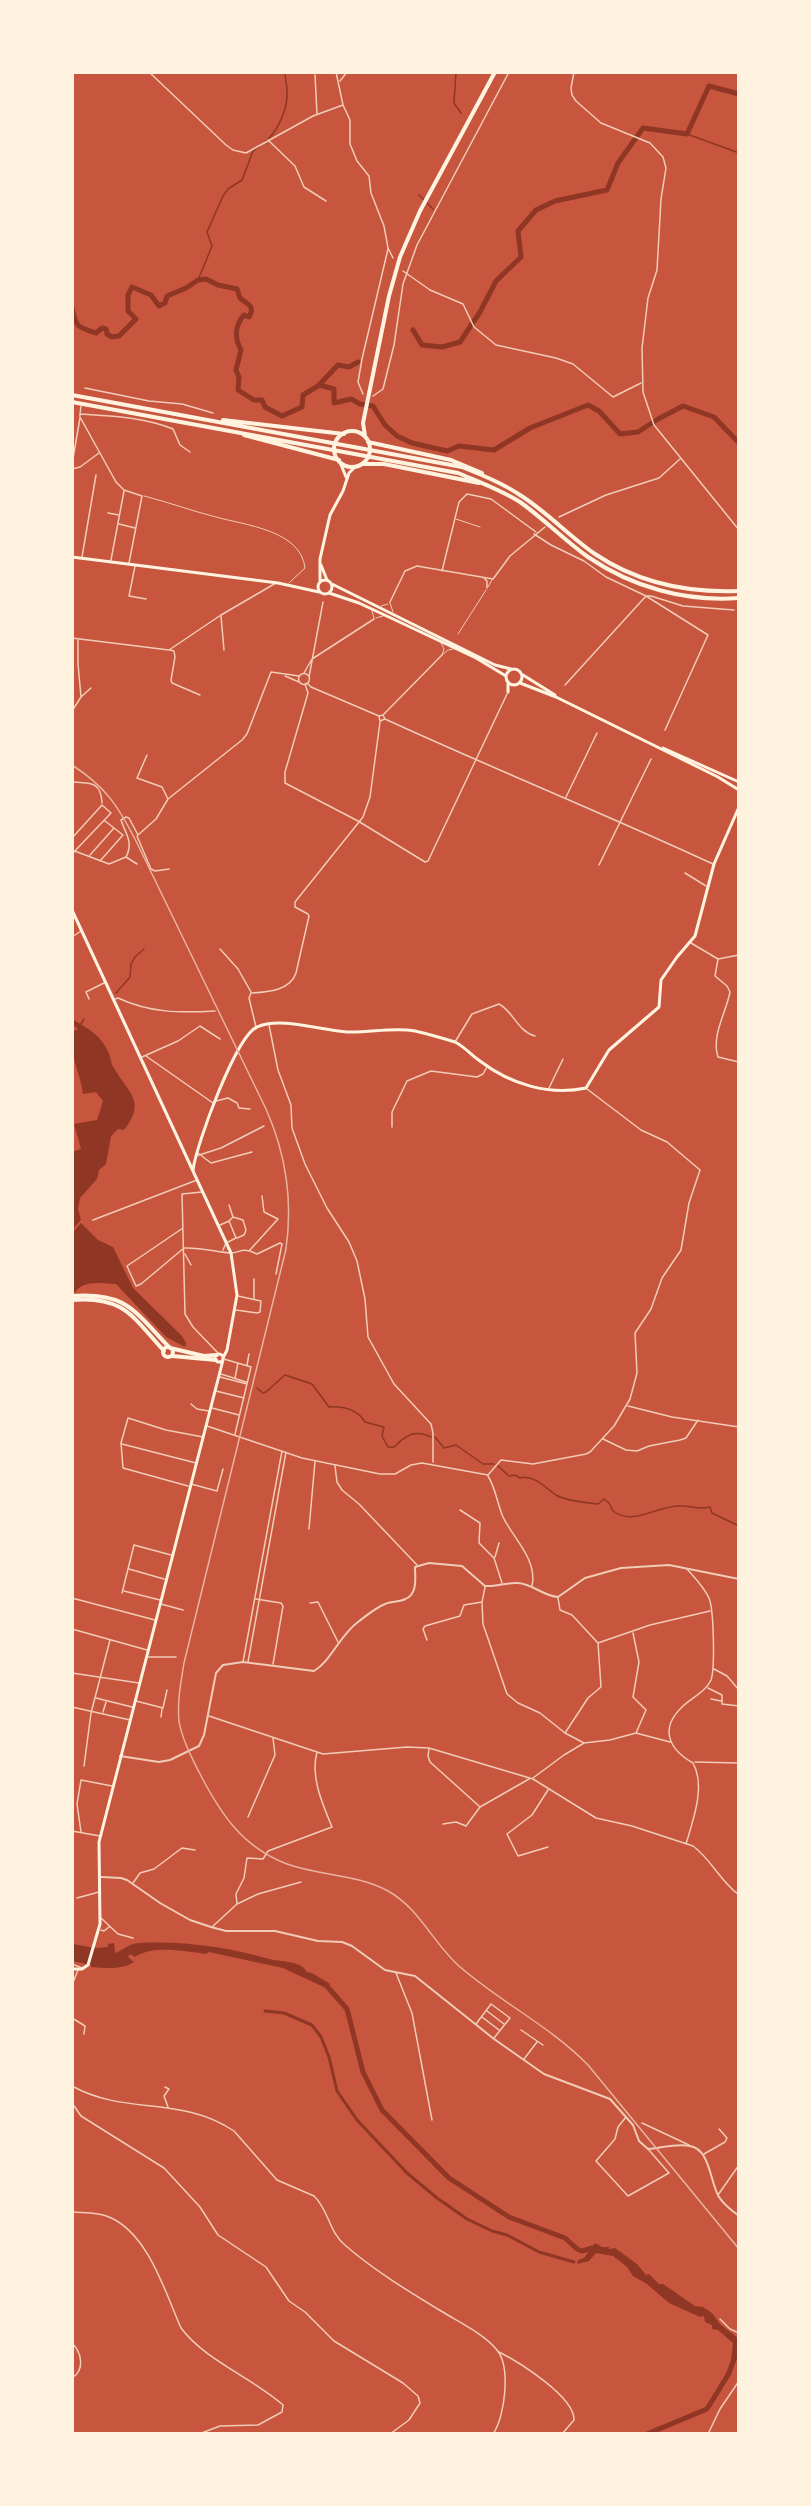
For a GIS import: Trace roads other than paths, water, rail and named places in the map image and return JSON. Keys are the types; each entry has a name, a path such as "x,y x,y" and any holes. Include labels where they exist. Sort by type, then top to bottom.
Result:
{"highway":[{"path":"362,464 367,459 369,444 364,436 365,411 371,394 389,296 405,245 495,72"},
{"path":"72,395 430,460 462,467 493,480"},
{"path":"72,402 431,466 458,473 490,486 519,502 588,557 624,578 678,595 714,599 739,598"},
{"path":"182,415 344,434"},
{"path":"340,461 335,454 338,439 363,423"},
{"path":"223,429 340,461 348,466 384,464 490,486"},
{"path":"352,431 364,436"},
{"path":"369,444 451,460 476,469 521,496 596,554 631,573 683,589 739,591"},
{"path":"72,1298 106,1296 119,1300 173,1351 172,1356"},
{"path":"81,1298 104,1300 117,1304 129,1312 166,1356 217,1361"},
{"path":"164,1351 170,1348 204,1356 221,1357"}],"main road":[{"path":"340,461 346,479"},
{"path":"323,602 319,583 321,555 330,515 343,491 346,479 356,466"},
{"path":"321,555 322,568 332,585 486,661 518,669 523,675 556,695 739,782"},
{"path":"72,557 278,583 328,593 359,603 476,658 506,676 508,692"},
{"path":"306,587 327,580"},
{"path":"323,602 332,585"},
{"path":"506,676 511,669"},
{"path":"520,683 523,675"},
{"path":"508,682 514,685"},
{"path":"508,692 514,685 520,683 576,707 718,777 739,790"},
{"path":"193,1170 194,1155 214,1103 241,1047 256,1027 269,1024 346,1032 407,1030 455,1042 488,1066 522,1085 548,1089 586,1088 609,1050 659,1006 661,980 676,957 692,943 714,864 739,806"},
{"path":"72,910 143,1057 231,1253 237,1296 236,1310 227,1346 217,1361"},
{"path":"188,1157 194,1155"},
{"path":"217,1361 221,1357"},
{"path":"72,1970 80,1970 88,1965 99,1929 101,1877 98,1850 100,1836 220,1376 221,1357"},
{"path":"217,1361 220,1376"}],"street":[{"path":"149,72 233,150 249,152 268,139 343,105"},
{"path":"336,72 343,105 350,120 350,144 357,161 369,176 371,193 393,258"},
{"path":"339,82 347,72"},
{"path":"371,394 382,389 406,274 423,232 508,72"},
{"path":"574,72 571,88 576,101 601,123 650,143 660,152 665,162 657,270 648,298 642,348 642,383 654,424 739,530"},
{"path":"315,75 317,115"},
{"path":"268,139 295,166 304,187 326,201"},
{"path":"363,394 358,382 388,248"},
{"path":"403,271 430,290 463,304 478,333 500,348 556,358 573,364 613,397 642,383"},
{"path":"85,388 149,401 182,404 213,413"},
{"path":"72,464 81,406"},
{"path":"80,416 108,414 164,425 173,429 180,446 190,452"},
{"path":"80,416 116,482 124,490 142,496 129,564"},
{"path":"72,469 99,452"},
{"path":"559,517 606,495 659,478 680,459"},
{"path":"82,558 96,475"},
{"path":"110,561 124,490"},
{"path":"442,570 454,518 462,497 466,494 474,494 491,500 551,545 569,552 606,577 646,596 708,635 665,730"},
{"path":"108,513 120,515"},
{"path":"118,524 135,528"},
{"path":"390,602 407,568 442,570 493,579 510,556 544,527"},
{"path":"135,565 129,596 146,599"},
{"path":"483,578 487,581 487,588"},
{"path":"169,650 221,615 278,583"},
{"path":"646,596 683,606 734,610"},
{"path":"565,685 646,596"},
{"path":"323,602 306,683 308,693 285,772 285,783 358,821 422,861 428,861 508,692"},
{"path":"221,615 224,650"},
{"path":"137,835 156,819 168,799 248,734 271,672 299,676 304,673 312,660 374,619"},
{"path":"72,638 174,651 172,683 200,695"},
{"path":"78,639 81,697"},
{"path":"281,674 379,716 384,716 442,655"},
{"path":"304,673 309,676"},
{"path":"299,676 299,682"},
{"path":"72,711 81,697 91,688"},
{"path":"251,993 279,989 294,979 309,916 295,907 295,902 363,817 370,797 379,716"},
{"path":"380,721 385,719 714,864"},
{"path":"566,798 597,733"},
{"path":"147,755 137,778 162,787 168,799"},
{"path":"599,865 651,759"},
{"path":"72,782 88,783 99,788 102,805 111,813 72,854"},
{"path":"72,838 102,805"},
{"path":"126,857 129,834 121,821 126,817 129,818 152,869 155,871 169,869"},
{"path":"105,820 129,839"},
{"path":"89,856 114,828"},
{"path":"100,861 123,835"},
{"path":"72,850 109,864 126,857"},
{"path":"126,857 137,864"},
{"path":"685,873 707,887"},
{"path":"72,937 81,931"},
{"path":"692,943 718,959 739,956"},
{"path":"220,949 238,969 251,993 249,998 256,1027"},
{"path":"718,959 715,976 727,986 730,992 716,1041 716,1054 718,1057 739,1062"},
{"path":"89,999 86,992 105,982"},
{"path":"114,1000 118,998 154,1011 182,1013 215,1011"},
{"path":"455,1042 472,1014 499,1005 506,1009 527,1033 535,1036"},
{"path":"269,1024 278,1070 291,1105 292,1128 298,1146 327,1208 349,1242 357,1261 365,1299 368,1337 394,1384 431,1424 434,1463"},
{"path":"220,1039 200,1026 178,1041 147,1053 143,1057 214,1103 228,1098 233,1100 239,1108 249,1109"},
{"path":"548,1089 563,1059"},
{"path":"392,1127 392,1112 407,1081 431,1071 477,1077 483,1074 488,1066"},
{"path":"488,1475 501,1460 533,1464 575,1457 586,1454 603,1439 627,1406 636,1384 635,1333 651,1309 662,1278 681,1250 688,1203 700,1170 667,1142 641,1130 586,1088"},
{"path":"194,1155 202,1155 221,1148 264,1126"},
{"path":"197,1151 211,1163 252,1152"},
{"path":"93,1220 198,1180"},
{"path":"203,1192 182,1193 184,1304 187,1321 221,1357 251,1366 235,1434"},
{"path":"249,1251 278,1219 264,1212 262,1196"},
{"path":"223,1250 226,1243 244,1235 246,1230 243,1221 233,1217 229,1205"},
{"path":"219,1226 233,1217"},
{"path":"229,1221 236,1238"},
{"path":"183,1228 127,1267 136,1286 184,1248 223,1250 231,1253 244,1249 257,1254 282,1244 276,1274"},
{"path":"184,1253 191,1265"},
{"path":"254,1278 254,1298"},
{"path":"236,1310 260,1312 261,1301 237,1296"},
{"path":"246,1365 249,1354"},
{"path":"234,1379 238,1363"},
{"path":"220,1376 247,1383"},
{"path":"220,1376 247,1383"},
{"path":"216,1391 243,1398"},
{"path":"191,1404 197,1409 211,1409 240,1415"},
{"path":"627,1406 672,1417 739,1427"},
{"path":"203,1437 166,1430 128,1418 122,1443 123,1468 217,1491 223,1469"},
{"path":"603,1439 626,1450 637,1451 686,1438 698,1420"},
{"path":"206,1426 335,1465 390,1474 415,1463 434,1463 488,1475"},
{"path":"122,1443 196,1463"},
{"path":"243,1662 282,1450"},
{"path":"248,1662 286,1452"},
{"path":"309,1529 315,1460"},
{"path":"335,1465 336,1482 342,1490 359,1504 417,1565"},
{"path":"488,1475 502,1514 516,1535 531,1566 534,1581 532,1587"},
{"path":"460,1510 480,1523 479,1543 494,1558 503,1584"},
{"path":"494,1558 499,1543"},
{"path":"172,1555 134,1545 122,1592 183,1610"},
{"path":"417,1565 429,1563 462,1566 485,1586 517,1582 545,1595 558,1598 594,1574 621,1568 669,1565 739,1579"},
{"path":"120,1756 159,1762 170,1760 194,1749 202,1741 216,1673 223,1665 228,1662 248,1662 314,1671 323,1664 348,1630 378,1607 411,1595 417,1565"},
{"path":"686,1844 699,1788 696,1768 693,1763 681,1756 670,1742 669,1737 674,1717 680,1708 707,1687 713,1669 710,1601 704,1589 687,1568"},
{"path":"128,1569 166,1579"},
{"path":"485,1586 482,1602 485,1630 501,1671 507,1694 584,1743"},
{"path":"72,1598 156,1620"},
{"path":"558,1598 560,1610 572,1615 598,1643 601,1687 588,1698 565,1733"},
{"path":"255,1599 281,1603 283,1608 272,1666"},
{"path":"310,1603 318,1602 338,1642"},
{"path":"427,1641 423,1629 425,1626 460,1616 464,1605 468,1603 482,1602"},
{"path":"598,1643 606,1638 633,1632 650,1625 711,1611"},
{"path":"72,1629 148,1650"},
{"path":"633,1632 639,1662 633,1697 646,1710 636,1733"},
{"path":"84,1766 92,1710 110,1640"},
{"path":"146,1657 176,1657"},
{"path":"713,1669 727,1676 739,1690"},
{"path":"72,1673 140,1683"},
{"path":"707,1687 722,1695 722,1701"},
{"path":"161,1717 167,1690"},
{"path":"95,1698 133,1708"},
{"path":"711,1699 722,1701 722,1704 739,1706"},
{"path":"103,1713 106,1701"},
{"path":"135,1701 163,1708"},
{"path":"72,1707 130,1720"},
{"path":"208,1716 317,1752 345,1754 407,1747 429,1748 531,1779 596,1818 632,1826 686,1844 699,1851 720,1878 739,1895"},
{"path":"443,1824 456,1822 466,1826 480,1807 531,1779 584,1743 610,1740 636,1733 670,1742"},
{"path":"248,1817 275,1755 273,1738"},
{"path":"429,1748 430,1762 480,1807"},
{"path":"237,1904 236,1894 244,1878 247,1858 263,1859 268,1851 332,1827 321,1800 315,1771 317,1752"},
{"path":"693,1763 739,1763"},
{"path":"81,1832 77,1804 82,1779 113,1786"},
{"path":"548,1789 532,1815 507,1834 518,1856 548,1847"},
{"path":"72,1831 100,1836"},
{"path":"133,1884 140,1873 154,1869 182,1848 195,1850"},
{"path":"101,1877 121,1878 180,1914 211,1927 226,1930 275,1931 318,1941 342,1942 352,1946 385,1970 415,1976 475,2025 523,2060 564,2083 610,2099 626,2117 633,2125 639,2141 669,2173 628,2196 596,2161 615,2139 618,2127 626,2117"},
{"path":"211,1927 237,1904 258,1894 301,1882"},
{"path":"77,1898 100,1892"},
{"path":"100,1918 118,1934 132,1938"},
{"path":"99,1929 104,1931 110,1926"},
{"path":"72,1964 80,1966 72,1985"},
{"path":"396,1972 412,2013 432,2120"},
{"path":"475,2025 491,2004 510,2019 494,2039"},
{"path":"486,2010 505,2025"},
{"path":"482,2016 500,2031"},
{"path":"72,2018 84,2026 84,2034"},
{"path":"521,2030 543,2045"},
{"path":"523,2060 537,2041"},
{"path":"72,2086 98,2099 123,2104 184,2109 226,2126 246,2144 277,2180 309,2193 319,2201 332,2231 343,2245 396,2283 544,2380 571,2409 574,2420 562,2434"},
{"path":"165,2087 169,2090 164,2096 168,2108"},
{"path":"72,2103 81,2116 164,2168 193,2199 218,2235 266,2267 280,2284 289,2301 305,2312 334,2341 397,2379 418,2396 420,2403 415,2414 390,2434"},
{"path":"642,2122 697,2148 703,2154 718,2195 723,2203 739,2216"},
{"path":"703,2154 725,2142 727,2138 719,2129"},
{"path":"648,2148 689,2145"},
{"path":"718,2195 739,2165"},
{"path":"72,2212 109,2217 128,2228 145,2248 181,2328 190,2339 219,2362 259,2386 283,2405 282,2412 258,2425 220,2426 199,2434"},
{"path":"720,2319 730,2329 739,2333"},
{"path":"72,2343 78,2351 81,2365 79,2372 72,2378"},
{"path":"493,2434 500,2420 506,2376 499,2352"},
{"path":"708,2434 720,2409 739,2381"}],"lane":[{"path":"142,496 218,518 254,525 289,541 304,562 305,568 288,585"},
{"path":"454,518 480,527"},
{"path":"458,634 493,579"},
{"path":"380,606 385,606 390,602 393,612"},
{"path":"370,610 375,613 374,619 384,616"},
{"path":"441,643 444,649 442,655"},
{"path":"442,655 453,649"}],"waterway":[{"path":"265,142 274,132 284,112 287,98 285,72"},
{"path":"456,72 454,103 461,113"},
{"path":"413,330 422,345 442,347 460,342 480,312 496,281 521,257 518,231 536,210 555,201 607,190 618,163 643,128 687,134 709,86 739,94"},
{"path":"687,134 739,153"},
{"path":"198,280 212,246 207,232 223,196 228,189 242,180 253,151 261,145"},
{"path":"419,195 424,200"},
{"path":"427,203 433,209"},
{"path":"72,308 78,325 96,333 102,328 106,329 107,334 112,337 119,336 136,319 128,311 128,295 132,287 151,295 159,306 165,303 167,296 198,280 206,279 218,285 237,289 240,298 251,307 249,317 244,315 236,332 241,350 236,370 239,377 238,390 254,400 262,400 265,407 282,416 302,407 303,395 318,386 338,365 349,367 358,362"},
{"path":"319,385 334,389 334,403 351,399 360,404 373,406 385,425 397,436 412,443 447,451 459,446 494,450 530,428 588,405 599,411 620,434 638,432 683,406 714,417 739,443"},
{"path":"116,993 130,977 131,964 135,957 144,949"},
{"path":"80,1025 84,1019"},
{"path":"257,1388 263,1393 266,1392 285,1375 312,1384 329,1407 349,1409 365,1422 384,1427 382,1436 388,1447 394,1447 415,1433 431,1437"},
{"path":"435,1437 444,1448 456,1445 483,1464 494,1464"},
{"path":"497,1465 509,1476 530,1478 544,1485 556,1495 565,1498 598,1504 604,1499 613,1511 621,1515 638,1516 673,1506 710,1507 712,1513 739,1526"},
{"path":"325,1984 347,2009 363,2072 382,2110 449,2178 509,2217 565,2238 582,2251 592,2248 596,2250"},
{"path":"265,2011 284,2013 312,2025 321,2037 329,2057 337,2091 357,2120 407,2173 437,2198 467,2219 492,2231 507,2235 539,2252 574,2262"},
{"path":"647,2434 707,2409 728,2375 735,2357"}],"railway":[{"path":"72,765 94,781 110,798 136,841 266,1109 279,1143 286,1178 289,1213 286,1249 184,1663 179,1721 190,1754 224,1815 257,1848 287,1864 364,1881 399,1898 459,1966 573,2051 588,2065 739,2249"}]}
